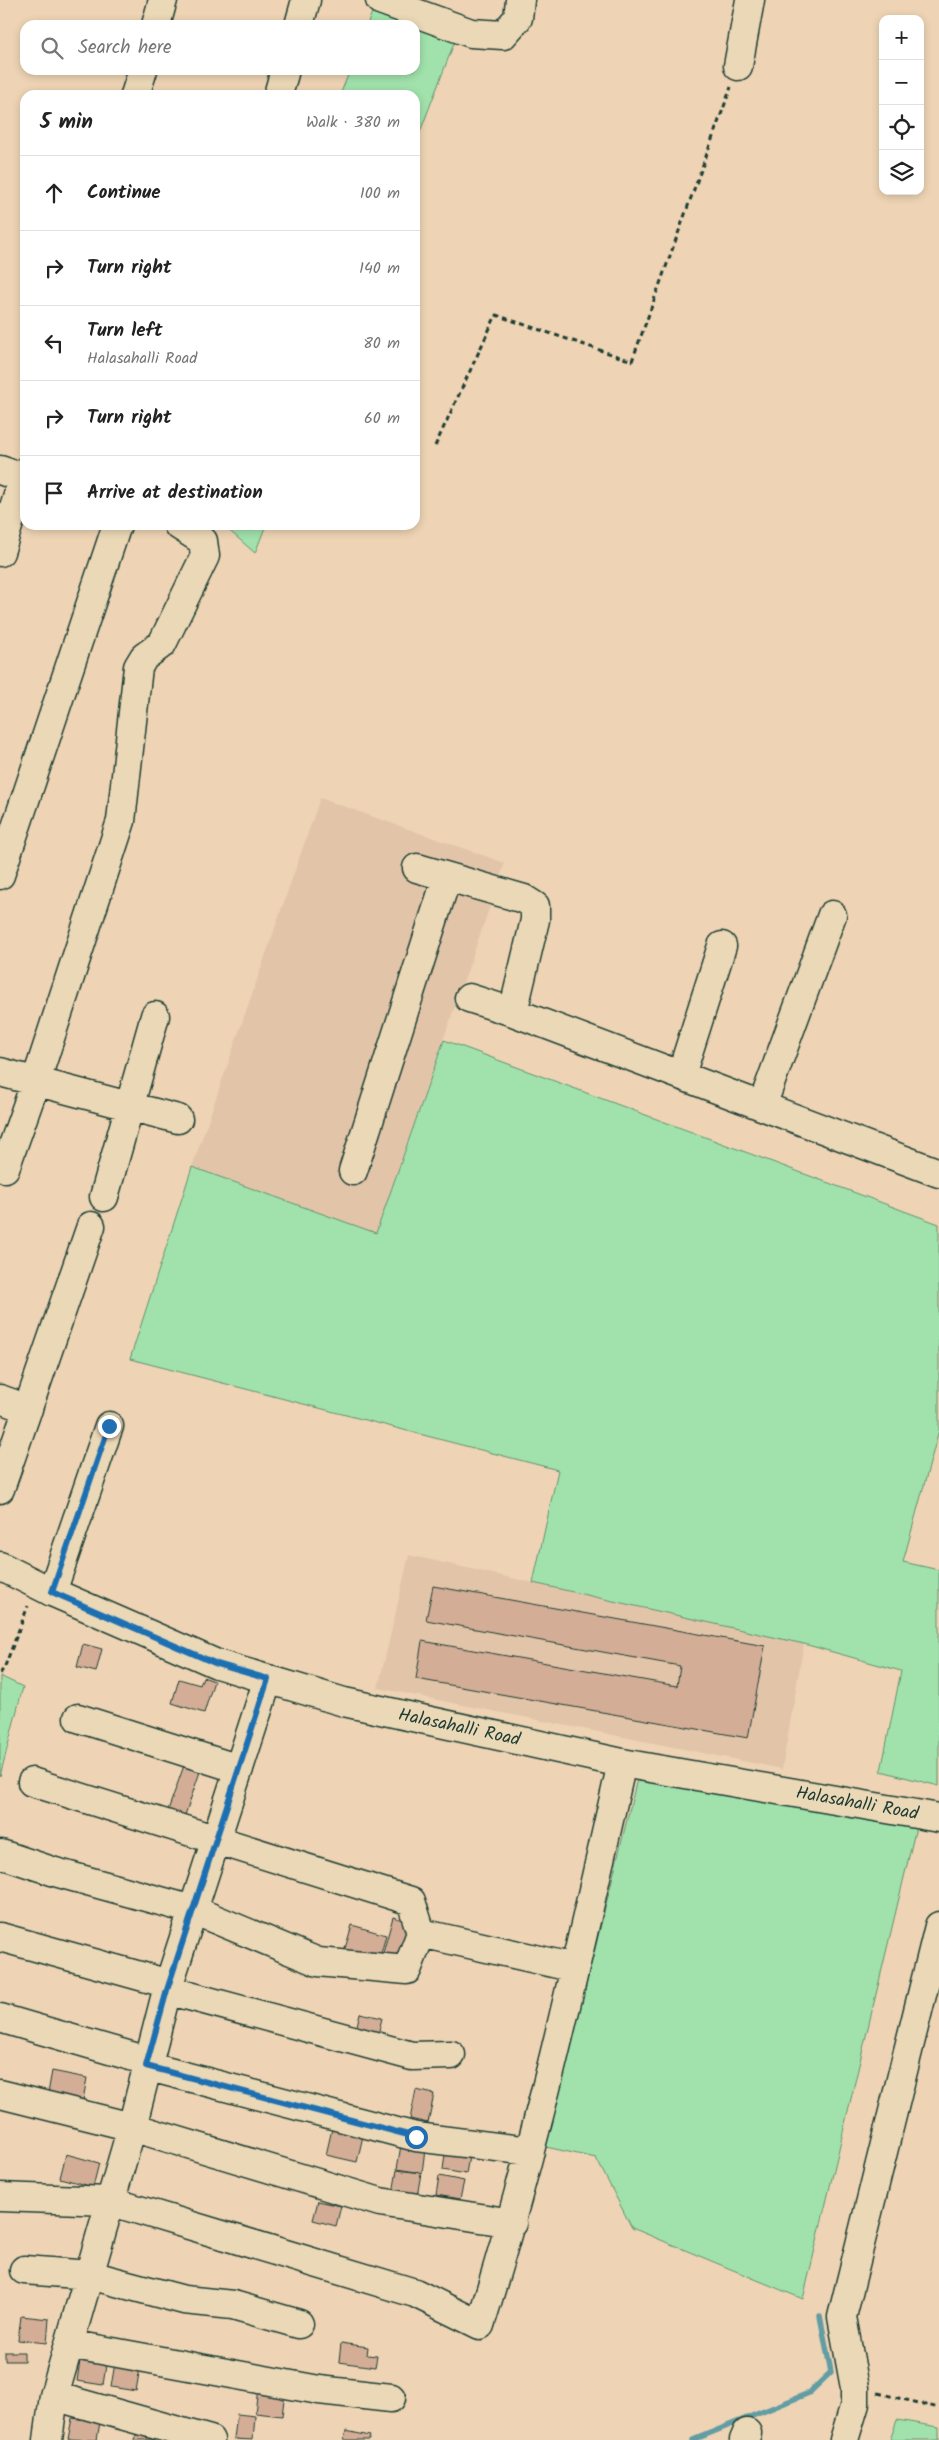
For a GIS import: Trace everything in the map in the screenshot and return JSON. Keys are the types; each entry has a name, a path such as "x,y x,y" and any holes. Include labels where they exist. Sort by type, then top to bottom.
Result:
{"street":[{"path":"157,20 163,0"},
{"path":"300,20 306,0"},
{"path":"380,0 471,33 504,35 518,18 520,0"},
{"path":"738,66 750,0"},
{"path":"137,90 142,75"},
{"path":"279,90 284,75"},
{"path":"0,552 16,473"},
{"path":"0,874 115,530"},
{"path":"5,1168 36,1081 121,820 138,667 144,657 162,644 205,556 203,540 186,530"},
{"path":"417,868 524,899 534,906 536,920 513,1012"},
{"path":"353,1171 447,877"},
{"path":"762,1106 832,915"},
{"path":"681,1075 722,946"},
{"path":"469,998 513,1012 939,1173"},
{"path":"104,1197 156,1016"},
{"path":"0,1072 178,1119"},
{"path":"0,1489 91,1226"},
{"path":"0,1399 28,1409"},
{"path":"44,1588 109,1426"},
{"name":"Halasahalli Road","path":"0,1566 44,1588 217,1664 344,1702 622,1762 939,1818"},
{"path":"48,2440 54,2396 132,2127 168,1987 268,1679"},
{"path":"78,1718 239,1769"},
{"path":"0,2197 109,2201 415,2293 480,2325 512,2223 575,1968 622,1762"},
{"path":"1,1854 56,1872 193,1910 318,1962 407,1970 421,1932 411,1901 32,1782"},
{"path":"844,2440 855,2404 855,2388 842,2317 939,1926"},
{"path":"421,1932 575,1968"},
{"path":"0,1936 168,1987 412,2056 451,2055"},
{"path":"0,2018 147,2064 416,2137 530,2151"},
{"path":"0,2094 132,2127 380,2202 512,2223"},
{"path":"24,2270 90,2275 184,2300 233,2305 299,2324"},
{"path":"69,2344 319,2390 390,2398"},
{"path":"54,2396 210,2440"}],"path":[{"path":"435,446 496,315 632,361 738,66"},
{"path":"0,1674 44,1588"},
{"path":"855,2388 939,2408"}],"shaded area":[{"path":"320,798 505,863 376,1233 192,1167"},
{"path":"409,1555 804,1644 782,1769 378,1688"}],"green space":[{"path":"373,10 403,20 369,20"},
{"path":"420,26 456,38 420,132 420,90 342,90 348,75 420,75"},
{"path":"229,530 264,530 255,553"},
{"path":"444,1040 939,1224 939,1430 903,1562 939,1570 939,1786 881,1771 901,1671 804,1644 533,1583 558,1470 130,1359 192,1167 376,1233"},
{"path":"0,1676 23,1687 0,1776"},
{"path":"639,1771 917,1823 803,2299 632,2228 596,2158 546,2147"},
{"path":"897,2420 939,2427 939,2440 890,2440"}],"building":[{"path":"433,1586 765,1646 748,1738 416,1679 422,1641 677,1686 680,1666 426,1620"},
{"path":"83,1644 102,1649 96,1672 77,1667"},
{"path":"203,1677 214,1681 204,1713 172,1703 179,1679 200,1685"},
{"path":"186,1760 202,1766 184,1818 167,1813"},
{"path":"393,1917 409,1922 397,1964 381,1960"},
{"path":"352,1925 386,1935 379,1961 344,1952"},
{"path":"360,2013 382,2018 377,2039 355,2034"},
{"path":"52,2071 87,2078 83,2100 48,2093"},
{"path":"416,2090 434,2094 428,2123 410,2119"},
{"path":"332,2129 363,2136 357,2162 326,2155"},
{"path":"401,2145 425,2149 422,2173 397,2169"},
{"path":"446,2146 470,2150 466,2174 443,2170"},
{"path":"66,2154 99,2163 93,2187 60,2178"},
{"path":"397,2170 421,2173 417,2197 393,2193"},
{"path":"439,2176 464,2181 460,2199 436,2195"},
{"path":"318,2201 341,2206 336,2226 313,2220"},
{"path":"21,2316 49,2319 47,2343 18,2340"},
{"path":"341,2343 368,2347 367,2355 377,2356 375,2367 339,2362"},
{"path":"5,2352 24,2352 24,2361 5,2361"},
{"path":"80,2361 106,2365 103,2385 77,2381"},
{"path":"115,2363 140,2367 136,2391 111,2387"},
{"path":"258,2388 285,2391 282,2416 255,2413"},
{"path":"237,2414 255,2416 253,2440 234,2439"},
{"path":"72,2418 100,2422 97,2440 68,2439"},
{"path":"346,2431 370,2436 369,2440 344,2440"},
{"path":"137,2432 156,2435 155,2440 135,2440"}],"waterway":[{"path":"693,2440 809,2393 831,2372 820,2316"}],"route":[{"path":"109,1426 52,1592 217,1664 268,1679 167,1990 146,2066 416,2137"}]}
